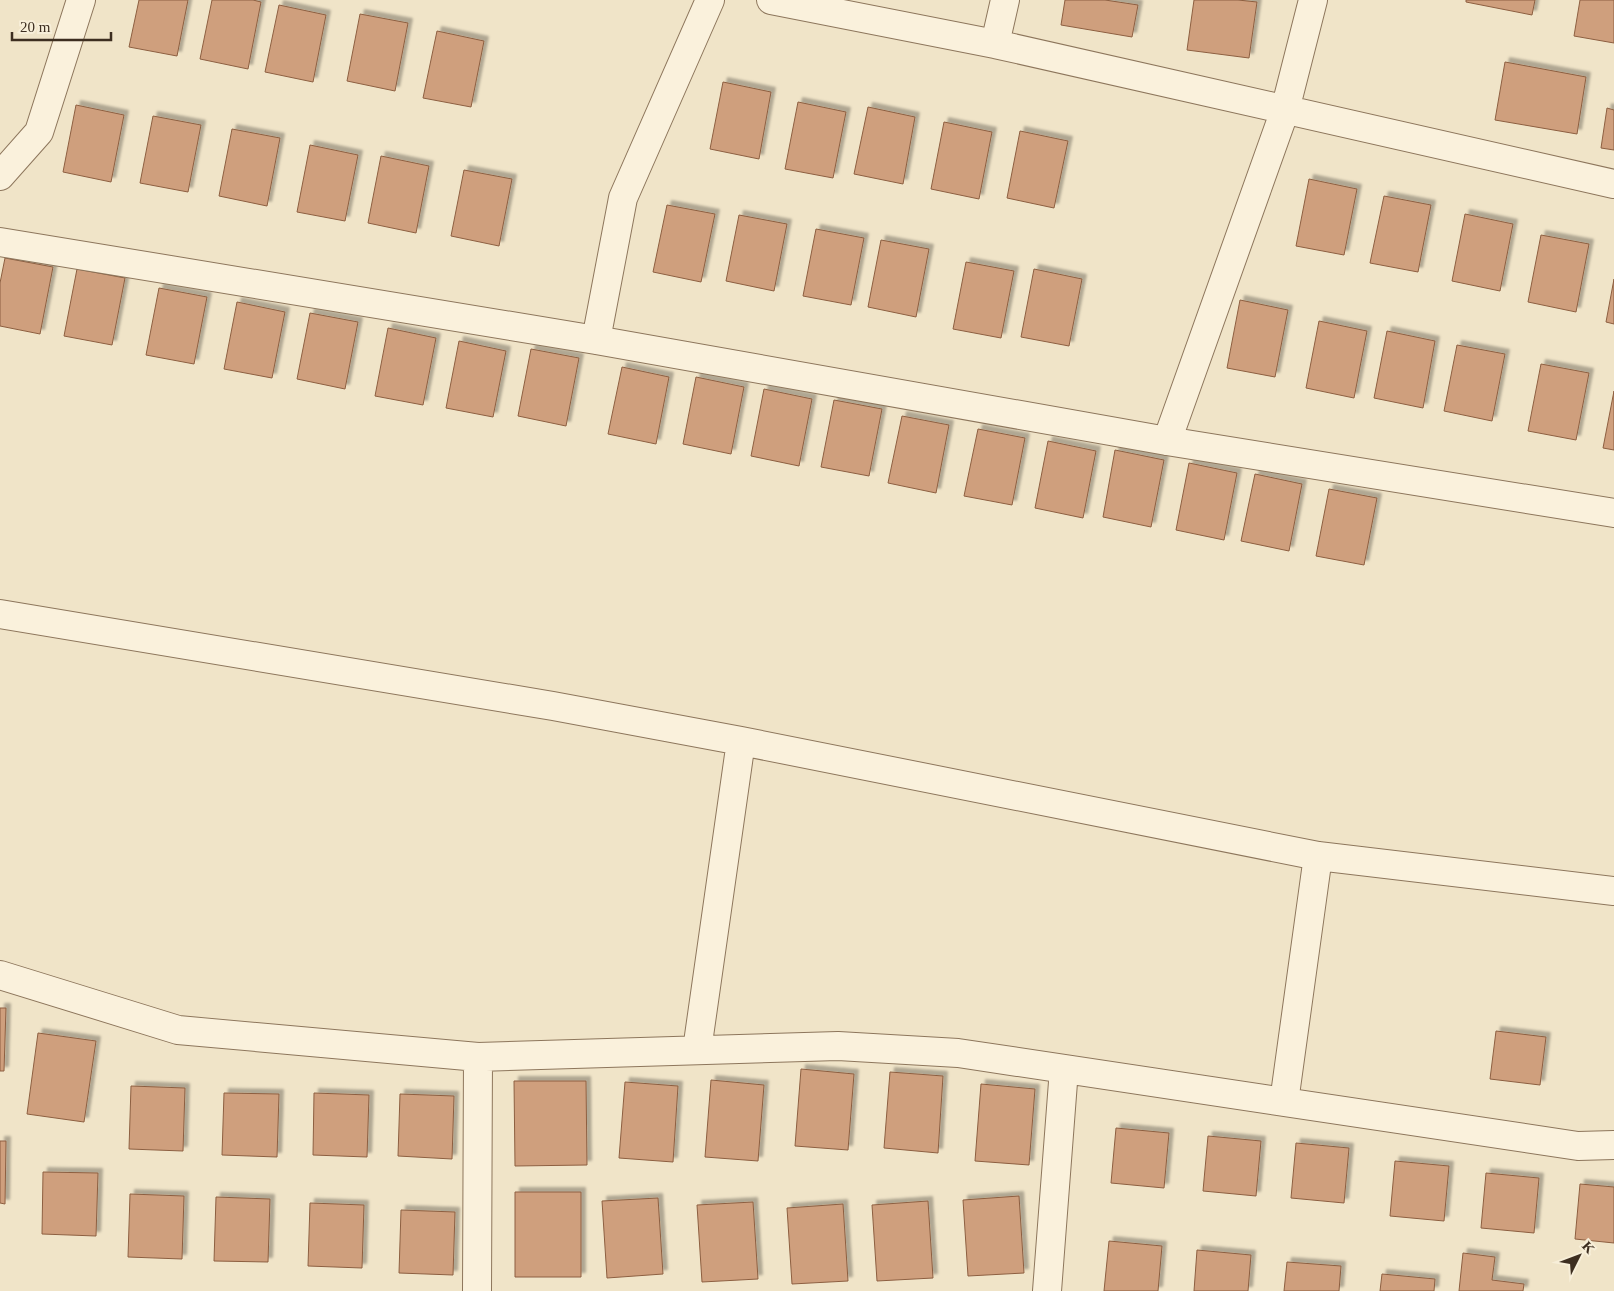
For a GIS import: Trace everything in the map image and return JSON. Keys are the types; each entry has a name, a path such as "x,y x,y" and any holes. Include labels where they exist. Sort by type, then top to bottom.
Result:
{"street":[{"path":"0,176 39,132 81,0"},
{"path":"596,340 623,198 710,0"},
{"path":"771,0 995,44 1614,184"},
{"path":"995,44 1005,0"},
{"path":"1167,441 1285,110 1312,0"},
{"path":"0,242 596,340 1167,441 1614,513"},
{"path":"0,614 553,706 741,741 1318,856 1614,892"},
{"path":"697,1050 741,741"},
{"path":"1284,1102 1318,856"},
{"path":"0,975 178,1030 478,1057 838,1046 958,1053 1578,1146 1614,1145"},
{"path":"477,1291 478,1057"},
{"path":"1047,1291 1064,1069"}],"building":[{"path":"139,0 188,0 177,56 129,47"},
{"path":"212,0 253,0 261,2 248,69 200,59"},
{"path":"1065,0 1105,0 1138,5 1132,37 1061,25"},
{"path":"1194,0 1257,2 1249,58 1187,50"},
{"path":"1466,0 1535,0 1532,15 1466,2"},
{"path":"1580,0 1614,0 1614,43 1574,36"},
{"path":"279,5 326,15 313,82 265,72"},
{"path":"360,14 408,23 395,91 347,81"},
{"path":"437,31 484,41 471,107 423,98"},
{"path":"1505,62 1586,77 1577,134 1495,120"},
{"path":"723,82 771,92 759,159 710,149"},
{"path":"798,102 846,112 833,178 785,169"},
{"path":"76,105 124,115 111,182 63,172"},
{"path":"868,107 915,117 903,184 854,174"},
{"path":"1607,108 1614,110 1614,150 1601,148"},
{"path":"153,116 201,125 188,192 140,183"},
{"path":"944,122 992,132 979,199 931,189"},
{"path":"232,129 280,138 267,206 219,196"},
{"path":"1020,131 1068,141 1054,208 1007,198"},
{"path":"310,145 358,155 345,221 297,212"},
{"path":"381,156 429,166 416,233 368,223"},
{"path":"464,170 512,179 499,246 451,236"},
{"path":"1309,179 1357,189 1344,255 1296,246"},
{"path":"1384,196 1431,205 1418,272 1370,263"},
{"path":"667,205 715,214 701,282 653,272"},
{"path":"1465,214 1513,224 1500,291 1452,281"},
{"path":"739,215 787,224 774,291 726,281"},
{"path":"816,229 864,238 851,305 803,296"},
{"path":"1541,235 1589,244 1576,312 1528,302"},
{"path":"881,240 929,249 916,317 868,307"},
{"path":"5,258 53,267 40,334 0,326 0,283"},
{"path":"966,262 1014,271 1001,338 953,329"},
{"path":"77,269 125,278 112,345 64,336"},
{"path":"1034,269 1082,279 1069,346 1021,337"},
{"path":"1614,279 1614,324 1606,322"},
{"path":"159,288 207,297 194,364 146,355"},
{"path":"1240,300 1288,310 1275,377 1227,368"},
{"path":"237,302 285,312 272,378 224,369"},
{"path":"310,313 358,322 345,389 297,379"},
{"path":"1319,321 1367,331 1354,398 1306,388"},
{"path":"388,328 436,338 423,405 375,396"},
{"path":"1387,331 1435,341 1423,408 1374,398"},
{"path":"459,341 506,351 493,417 446,408"},
{"path":"1457,345 1505,354 1492,421 1444,411"},
{"path":"531,349 579,358 566,426 518,416"},
{"path":"1541,364 1589,373 1576,440 1528,431"},
{"path":"622,367 669,377 656,444 608,434"},
{"path":"696,377 744,387 731,454 683,444"},
{"path":"764,389 812,399 799,466 751,456"},
{"path":"1614,391 1614,450 1603,448"},
{"path":"834,400 882,409 869,476 821,467"},
{"path":"902,416 949,425 936,493 888,483"},
{"path":"978,429 1025,438 1012,505 964,496"},
{"path":"1048,441 1096,451 1083,518 1035,508"},
{"path":"1115,450 1164,460 1151,527 1103,517"},
{"path":"1189,463 1237,473 1224,540 1176,530"},
{"path":"1255,474 1302,484 1289,551 1241,541"},
{"path":"1329,489 1377,498 1364,565 1316,556"},
{"path":"0,1008 6,1008 4,1071 0,1071"},
{"path":"1496,1031 1546,1037 1540,1085 1490,1079"},
{"path":"38,1033 96,1041 84,1122 27,1114"},
{"path":"801,1069 854,1074 848,1150 795,1146"},
{"path":"890,1072 943,1076 938,1153 884,1148"},
{"path":"711,1080 764,1085 758,1161 705,1157"},
{"path":"514,1081 586,1081 587,1165 515,1166"},
{"path":"625,1082 678,1086 673,1162 619,1158"},
{"path":"981,1084 1035,1089 1029,1165 975,1161"},
{"path":"131,1086 185,1088 183,1151 129,1149"},
{"path":"224,1093 279,1094 277,1157 222,1155"},
{"path":"314,1093 369,1095 367,1157 313,1155"},
{"path":"400,1094 454,1096 452,1159 398,1156"},
{"path":"1116,1128 1169,1133 1164,1188 1111,1183"},
{"path":"1208,1136 1261,1141 1256,1196 1203,1191"},
{"path":"0,1141 6,1141 5,1204 0,1203"},
{"path":"1296,1143 1349,1148 1344,1203 1291,1198"},
{"path":"1395,1161 1449,1166 1444,1221 1390,1216"},
{"path":"43,1172 98,1173 96,1236 42,1234"},
{"path":"1486,1173 1539,1178 1534,1233 1481,1228"},
{"path":"1580,1184 1614,1187 1614,1243 1575,1239"},
{"path":"515,1192 581,1192 581,1277 515,1277"},
{"path":"130,1194 184,1196 182,1259 128,1257"},
{"path":"1019,1196 1024,1273 968,1276 963,1200"},
{"path":"216,1197 270,1199 268,1262 214,1261"},
{"path":"658,1198 663,1274 607,1278 602,1201"},
{"path":"928,1201 933,1278 877,1281 872,1205"},
{"path":"753,1202 758,1279 702,1282 697,1205"},
{"path":"310,1203 364,1205 362,1268 308,1266"},
{"path":"843,1204 848,1281 792,1284 787,1208"},
{"path":"401,1210 455,1212 453,1275 399,1273"},
{"path":"1109,1241 1162,1246 1158,1291 1104,1291"},
{"path":"1197,1250 1251,1255 1248,1291 1194,1291"},
{"path":"1463,1253 1495,1257 1492,1280 1524,1284 1523,1291 1459,1291"},
{"path":"1287,1262 1341,1266 1339,1291 1284,1291"},
{"path":"1382,1274 1435,1279 1434,1291 1380,1291"}]}
